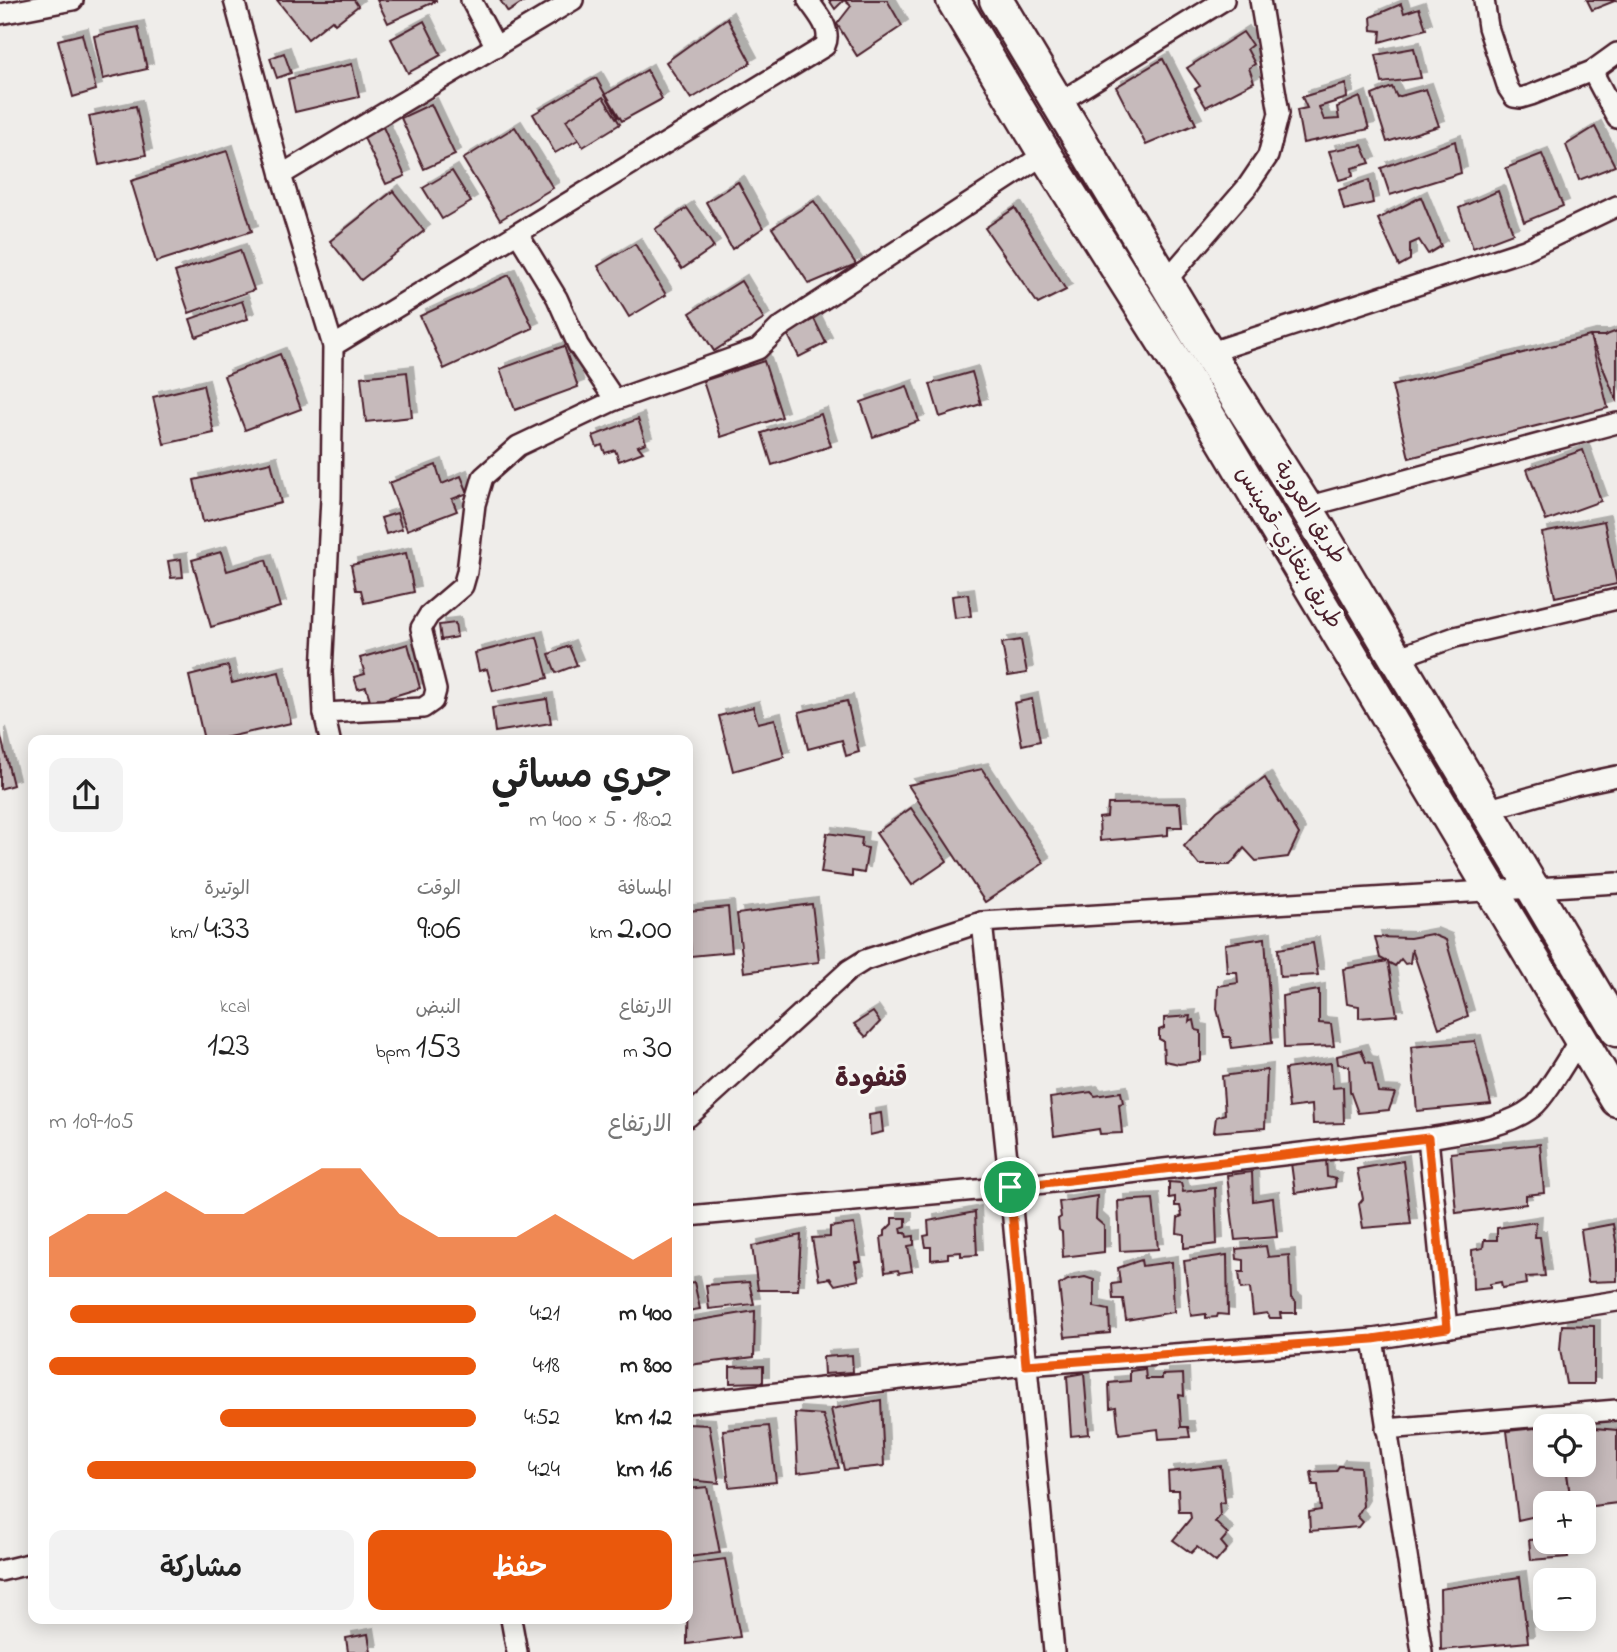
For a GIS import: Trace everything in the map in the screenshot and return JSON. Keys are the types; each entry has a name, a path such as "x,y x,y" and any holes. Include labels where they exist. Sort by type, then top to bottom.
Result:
{"main road":[{"name":"طريق بنغازي-قمينس","path":"953,0 1045,154 1190,385 1617,1100"},
{"name":"طريق العروبة","path":"996,0 1208,353 1306,507 1617,1030"}],"street":[{"path":"0,14 73,0"},
{"path":"234,0 281,175 333,346 331,498 322,672 324,713 330,735"},
{"path":"471,0 496,47"},
{"path":"281,175 573,0"},
{"path":"333,346 825,46 829,39 827,30 808,0"},
{"path":"1058,103 1224,0"},
{"path":"1166,282 1247,187 1268,156 1279,113 1261,0"},
{"path":"1484,0 1488,27 1508,88 1514,97 1531,95 1592,71 1617,53"},
{"path":"1592,71 1617,118"},
{"path":"324,713 423,708 433,701 436,691 421,628 429,615 463,586 475,504 483,477 518,446 614,400 758,349 779,328 1045,154"},
{"path":"1208,353 1525,250 1617,206"},
{"path":"518,234 557,298 578,345 614,400"},
{"path":"1306,507 1617,423"},
{"path":"1396,658 1455,637 1617,599"},
{"path":"1486,810 1617,776"},
{"path":"693,1112 849,970 865,960 982,922 1617,883"},
{"path":"982,922 1054,1652"},
{"path":"693,1216 1010,1187 1428,1138 1513,1119 1535,1106 1580,1039"},
{"path":"1428,1138 1447,1328"},
{"path":"693,1402 1026,1365 1373,1339 1617,1301"},
{"path":"1373,1339 1422,1652"},
{"path":"1386,1429 1617,1410"},
{"path":"0,1571 28,1564"},
{"path":"512,1624 517,1652"}],"building":[{"path":"277,0 354,0 358,6 335,24 332,20 308,39"},
{"path":"377,0 436,0 436,1 388,23"},
{"path":"500,0 526,0 508,12"},
{"path":"829,0 844,0 835,9"},
{"path":"844,0 887,0 902,26 857,56 837,24 851,6"},
{"path":"1587,0 1617,0 1592,10"},
{"path":"1401,4 1404,13 1419,8 1426,29 1380,42 1381,31 1372,30 1371,17"},
{"path":"727,18 751,63 691,99 666,62"},
{"path":"424,21 441,55 408,73 391,39"},
{"path":"138,27 147,69 103,79 94,36"},
{"path":"1243,32 1252,45 1247,49 1255,64 1249,68 1254,82 1206,107 1195,89 1200,86 1187,68"},
{"path":"82,34 96,90 73,97 58,40"},
{"path":"1414,48 1421,78 1382,83 1376,55"},
{"path":"284,53 291,73 277,78 270,58"},
{"path":"1163,59 1196,124 1146,145 1116,87"},
{"path":"352,64 359,97 295,112 288,79"},
{"path":"647,70 662,99 622,121 606,94"},
{"path":"596,78 618,117 555,153 533,114"},
{"path":"1346,84 1347,98 1319,107 1324,120 1339,119 1337,107 1360,97 1369,129 1303,143 1297,110 1307,108 1302,97"},
{"path":"1392,87 1397,97 1426,89 1439,126 1387,142 1372,95"},
{"path":"603,97 620,124 583,147 566,120"},
{"path":"431,104 455,155 424,169 401,118"},
{"path":"136,106 146,155 99,165 89,116"},
{"path":"383,127 405,176 386,184 363,136"},
{"path":"515,127 553,188 500,220 463,159"},
{"path":"1595,127 1615,166 1579,180 1566,145"},
{"path":"1455,141 1461,173 1390,195 1381,168"},
{"path":"1362,145 1370,163 1352,168 1353,176 1339,180 1329,151"},
{"path":"227,151 252,231 156,262 131,181"},
{"path":"1542,154 1563,206 1524,222 1506,168"},
{"path":"452,171 471,202 442,219 423,188"},
{"path":"1369,180 1373,203 1344,210 1339,190"},
{"path":"738,182 763,228 732,249 706,202"},
{"path":"393,191 424,231 361,280 330,241"},
{"path":"1498,191 1513,233 1473,248 1459,208"},
{"path":"1421,197 1441,246 1428,254 1419,240 1410,244 1410,260 1399,266 1378,219"},
{"path":"814,201 856,264 809,284 772,228"},
{"path":"687,208 714,247 682,269 655,229"},
{"path":"1015,208 1066,290 1038,304 985,228"},
{"path":"635,244 666,295 629,317 598,266"},
{"path":"240,250 254,290 189,313 175,272"},
{"path":"509,275 533,328 444,369 420,316"},
{"path":"741,281 764,319 714,351 690,313"},
{"path":"242,301 248,319 196,337 190,319"},
{"path":"814,319 826,343 799,357 787,333"},
{"path":"1617,331 1617,402 1590,336 1604,336"},
{"path":"1590,336 1608,408 1409,458 1392,386"},
{"path":"564,346 578,387 515,410 500,369"},
{"path":"280,354 301,409 245,430 224,376"},
{"path":"764,361 782,417 721,437 703,381"},
{"path":"407,372 412,417 366,422 361,377"},
{"path":"972,372 981,404 940,417 930,384"},
{"path":"203,385 214,433 164,444 153,397"},
{"path":"907,386 919,421 873,437 861,402"},
{"path":"821,414 831,446 772,465 762,433"},
{"path":"638,419 646,443 638,446 643,452 619,461 615,450 605,453 602,445 597,447 593,436"},
{"path":"1583,450 1601,501 1546,521 1527,469"},
{"path":"271,462 281,503 203,522 194,480"},
{"path":"436,465 442,484 461,476 468,493 452,499 457,511 407,530 389,483"},
{"path":"397,513 402,529 386,534 381,518"},
{"path":"1604,521 1617,584 1555,597 1542,533"},
{"path":"221,552 227,571 266,560 280,607 211,627 192,560"},
{"path":"406,553 414,592 364,603 361,590 356,590 351,565"},
{"path":"181,559 183,577 171,578 168,561"},
{"path":"968,594 971,616 955,618 952,596"},
{"path":"455,623 457,637 441,640 439,625"},
{"path":"537,637 548,678 493,691 487,669 479,671 475,653"},
{"path":"1021,640 1027,673 1008,676 1002,643"},
{"path":"408,644 420,688 371,703 366,687 358,689 354,677 365,674 360,658"},
{"path":"569,646 577,665 556,673 549,654"},
{"path":"228,666 232,683 279,672 291,723 237,735 203,735 189,676"},
{"path":"547,699 551,723 495,732 492,708"},
{"path":"1032,699 1040,741 1022,745 1014,703"},
{"path":"847,701 859,752 846,756 842,740 808,749 799,712"},
{"path":"753,707 758,723 775,719 784,757 733,771 719,716"},
{"path":"0,733 13,785 0,789"},
{"path":"982,769 1044,863 985,902 908,785"},
{"path":"1265,778 1299,834 1288,857 1256,861 1244,848 1230,865 1199,865 1184,846 1217,811"},
{"path":"1180,803 1182,827 1168,827 1168,835 1100,841 1099,818 1107,817 1108,804"},
{"path":"911,808 947,861 912,885 876,833"},
{"path":"827,833 862,838 861,847 868,848 864,873 852,871 852,877 821,873"},
{"path":"812,904 819,962 744,972 737,914"},
{"path":"728,907 732,952 693,956 693,910"},
{"path":"1431,934 1446,940 1468,1016 1439,1028 1412,949 1410,963 1405,964 1401,959 1395,966 1380,958 1375,937 1410,938"},
{"path":"1265,938 1272,1043 1232,1048 1230,1037 1224,1037 1217,1009 1218,986 1238,983 1237,972 1227,972 1225,944"},
{"path":"1313,943 1318,975 1280,977 1278,949"},
{"path":"1388,961 1397,1015 1359,1018 1359,1006 1347,1004 1343,969"},
{"path":"1319,990 1319,1023 1331,1024 1334,1046 1284,1048 1282,996"},
{"path":"873,1012 880,1022 866,1037 854,1024"},
{"path":"1190,1016 1189,1022 1194,1020 1196,1030 1201,1031 1201,1061 1179,1064 1164,1061 1163,1041 1159,1039 1159,1030 1164,1028 1164,1018"},
{"path":"1475,1041 1491,1104 1417,1111 1411,1047"},
{"path":"1361,1050 1366,1062 1372,1063 1378,1092 1395,1093 1389,1110 1358,1113 1350,1091 1349,1066 1338,1064 1337,1056"},
{"path":"1331,1063 1333,1088 1343,1087 1344,1123 1313,1124 1312,1105 1289,1108 1285,1069"},
{"path":"1267,1070 1265,1128 1214,1132 1216,1117 1225,1114 1222,1076"},
{"path":"1091,1092 1095,1096 1121,1092 1123,1103 1119,1104 1122,1133 1100,1134 1099,1129 1054,1136 1050,1098"},
{"path":"881,1113 883,1132 870,1135 869,1115"},
{"path":"1540,1144 1544,1193 1526,1195 1526,1204 1456,1213 1451,1153"},
{"path":"1326,1158 1327,1177 1336,1179 1335,1187 1295,1193 1291,1163"},
{"path":"1403,1161 1411,1224 1363,1228 1359,1204 1363,1199 1357,1169"},
{"path":"1252,1172 1253,1201 1273,1198 1277,1237 1235,1240 1227,1175"},
{"path":"1169,1182 1181,1183 1183,1192 1215,1188 1217,1244 1184,1248 1184,1234 1177,1233 1178,1218 1182,1216 1180,1206 1175,1206 1175,1197 1169,1198"},
{"path":"1097,1196 1096,1219 1104,1226 1104,1252 1063,1257 1062,1232 1059,1230 1058,1219 1061,1217 1059,1202"},
{"path":"1153,1199 1158,1249 1120,1251 1118,1201"},
{"path":"975,1212 977,1255 948,1253 948,1258 931,1260 931,1247 926,1247 924,1236 929,1235 928,1221"},
{"path":"892,1218 906,1218 906,1226 901,1228 902,1233 906,1233 907,1237 914,1236 914,1245 908,1246 912,1271 885,1272 881,1237 885,1236 885,1231 892,1224"},
{"path":"1536,1222 1535,1237 1540,1237 1545,1276 1526,1277 1527,1284 1502,1288 1501,1282 1490,1284 1490,1288 1473,1290 1472,1250 1483,1248 1484,1240 1497,1240 1497,1228"},
{"path":"854,1224 861,1262 855,1262 859,1280 835,1285 830,1278 819,1280 812,1238 830,1237 830,1227"},
{"path":"1613,1224 1617,1247 1617,1281 1588,1282 1581,1230"},
{"path":"801,1235 798,1290 758,1290 752,1246"},
{"path":"1266,1246 1268,1257 1289,1255 1291,1298 1296,1302 1296,1313 1280,1313 1281,1318 1270,1318 1267,1313 1253,1315 1250,1288 1241,1289 1239,1272 1244,1272 1244,1260 1237,1259 1236,1249"},
{"path":"1227,1255 1228,1315 1218,1314 1217,1317 1206,1318 1206,1314 1191,1316 1184,1261"},
{"path":"1141,1260 1142,1266 1172,1262 1174,1312 1126,1320 1123,1299 1113,1299 1112,1284 1120,1283 1118,1268"},
{"path":"1085,1277 1094,1280 1094,1307 1109,1310 1110,1333 1065,1337 1059,1285 1068,1280"},
{"path":"693,1282 700,1309 693,1310"},
{"path":"749,1282 754,1304 709,1309 706,1285"},
{"path":"755,1311 754,1357 693,1364 693,1321"},
{"path":"1562,1325 1594,1326 1594,1384 1566,1384 1560,1349"},
{"path":"852,1355 853,1372 824,1374 823,1357"},
{"path":"763,1366 763,1382 730,1383 730,1367"},
{"path":"1145,1369 1146,1379 1162,1379 1162,1375 1183,1374 1184,1396 1179,1395 1181,1427 1188,1427 1190,1437 1159,1439 1158,1429 1119,1434 1116,1407 1110,1408 1109,1383 1130,1381 1130,1371"},
{"path":"1084,1373 1089,1434 1071,1436 1067,1376"},
{"path":"881,1400 884,1466 844,1470 831,1409"},
{"path":"795,1413 823,1415 839,1468 798,1473"},
{"path":"693,1424 709,1425 719,1483 693,1480"},
{"path":"769,1426 776,1482 729,1487 723,1430"},
{"path":"1533,1428 1533,1477 1568,1477 1569,1491 1533,1491 1533,1517 1518,1520 1507,1431"},
{"path":"1596,1428 1617,1430 1617,1503 1596,1506 1596,1491 1569,1491 1568,1477 1596,1477"},
{"path":"1221,1466 1225,1502 1219,1503 1220,1516 1215,1522 1228,1534 1221,1542 1227,1549 1216,1562 1197,1547 1191,1553 1173,1540 1191,1518 1190,1512 1179,1512 1178,1490 1169,1490 1168,1472"},
{"path":"1339,1466 1360,1467 1363,1506 1357,1516 1363,1522 1359,1527 1310,1531 1309,1512 1321,1510 1318,1485 1313,1485 1311,1472 1336,1471"},
{"path":"707,1487 720,1553 693,1556 693,1488"},
{"path":"1529,1540 1533,1540 1533,1554 1568,1554 1568,1557 1531,1560"},
{"path":"725,1559 740,1637 687,1644 687,1624 693,1624 693,1563"},
{"path":"1520,1577 1528,1642 1441,1650 1440,1589"},
{"path":"368,1634 371,1652 348,1652 346,1638"}],"district":[{"name":"قنفودة","path":"871,1080"}],"route":[{"path":"1428,1138 1447,1328 1373,1339 1026,1365 1010,1187 1428,1138"}]}
